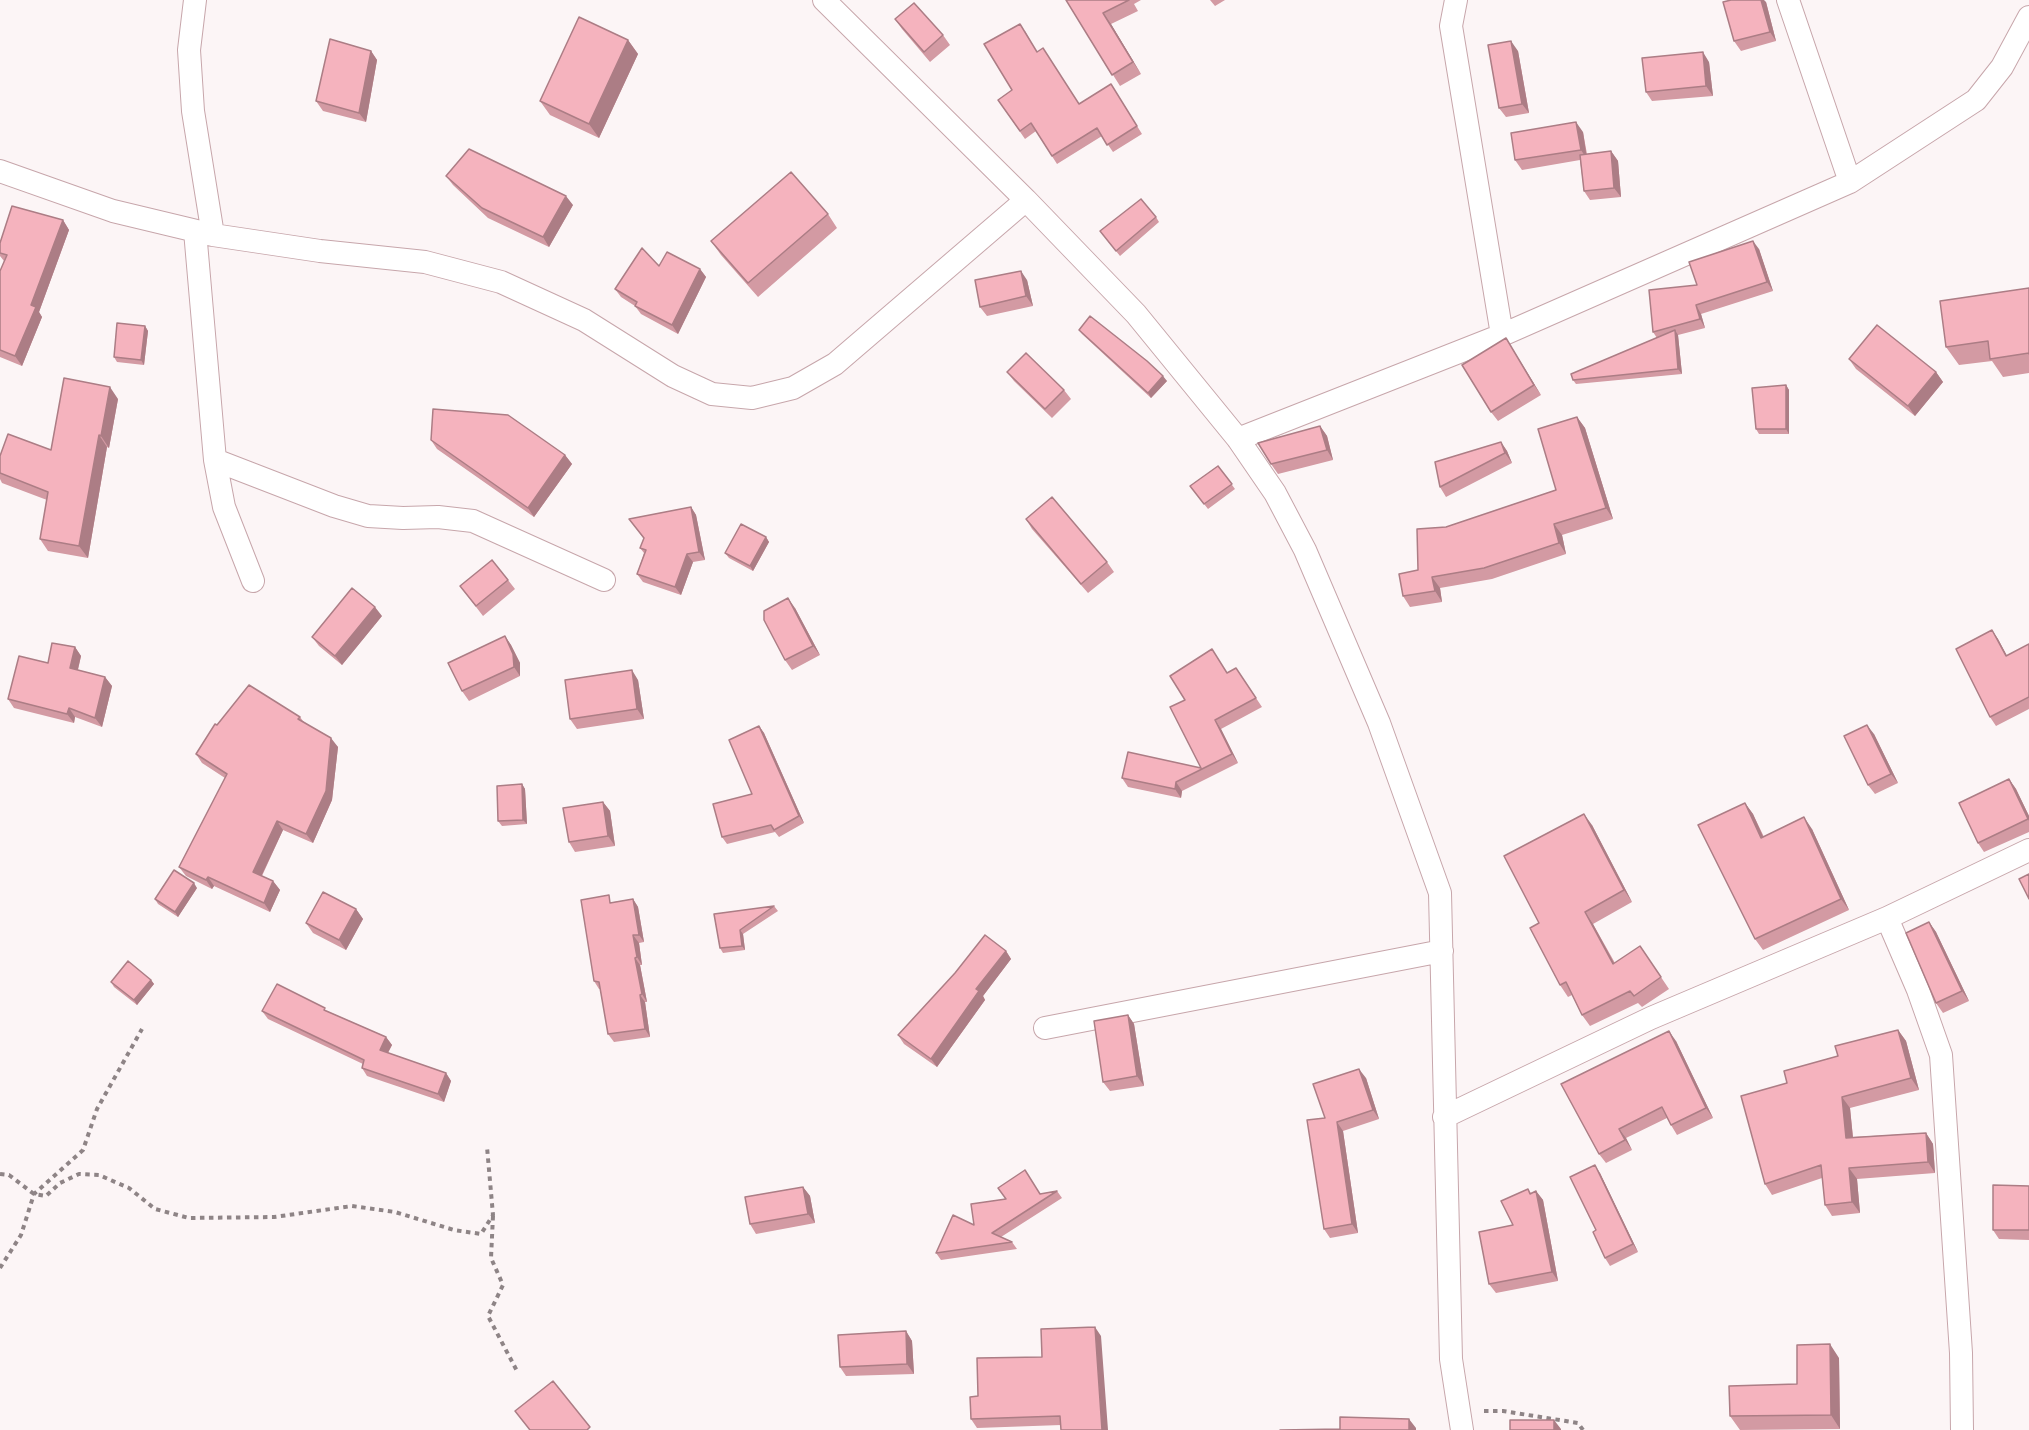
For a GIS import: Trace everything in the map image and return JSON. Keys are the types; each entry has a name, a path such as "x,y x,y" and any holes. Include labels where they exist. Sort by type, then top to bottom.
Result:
{"street":[{"path":"195,0 189,50 204,233 215,460 224,507 253,581"},
{"path":"824,0 1026,200 1136,314 1238,439 1275,493 1305,550 1379,723 1440,894 1451,1359 1461,1420"},
{"path":"1456,0 1451,26 1502,335"},
{"path":"1788,0 1850,182"},
{"path":"1238,439 1502,335 1850,182 1976,100 2002,66 2024,12"},
{"path":"0,171 113,211 204,233 320,251 425,262 501,282 584,320 673,376 712,394 752,398 794,388 835,364 1026,200"},
{"path":"215,460 334,506 369,516 438,517 472,521 604,580"},
{"path":"1444,1117 1651,1017 1887,918 2029,850"},
{"path":"1887,918 1918,990 1941,1055 1961,1353 1962,1430"},
{"path":"1045,1028 1442,951"}],"path":[{"path":"0,1268 21,1236 34,1194 83,1150 97,1108 142,1029"},
{"path":"487,1147 493,1215 491,1258 503,1285 488,1316 517,1371"},
{"path":"0,1174 9,1174 34,1194 46,1196 60,1183 79,1174 99,1175 129,1188 156,1209 189,1218 274,1217 352,1206 394,1212 454,1230 481,1234 493,1215"},
{"path":"1461,1420 1503,1411 1578,1423 1583,1430"}],"building":[{"path":"1066,0 1129,0 1103,13 1133,62 1112,75"},
{"path":"1761,0 1770,32 1734,41 1723,2"},
{"path":"914,3 943,35 924,52 895,19"},
{"path":"579,17 628,40 589,124 540,101"},
{"path":"1020,24 1037,52 1043,48 1079,104 1111,84 1137,126 1107,145 1097,128 1052,156 1031,123 1020,131 998,100 1012,90 984,44"},
{"path":"330,39 371,51 359,113 316,101"},
{"path":"1511,41 1522,104 1499,108 1488,45"},
{"path":"1703,52 1706,86 1646,92 1642,58"},
{"path":"1576,122 1581,150 1515,160 1511,133"},
{"path":"469,149 566,196 543,237 482,208 446,176"},
{"path":"1611,151 1614,188 1584,191 1580,155"},
{"path":"791,172 828,214 748,283 711,241"},
{"path":"1141,199 1156,217 1116,251 1100,231"},
{"path":"12,206 63,220 31,305 36,307 15,356 0,350 0,271 7,255 0,253 0,243"},
{"path":"1753,241 1767,282 1696,305 1700,319 1653,332 1649,290 1697,285 1689,262"},
{"path":"642,248 659,266 667,252 700,269 672,325 635,306 637,302 615,289"},
{"path":"1021,271 1026,296 980,307 975,280"},
{"path":"2029,288 2029,353 1990,359 1988,341 1946,347 1940,301"},
{"path":"1090,316 1163,376 1148,393 1079,330"},
{"path":"117,323 145,326 141,360 114,357"},
{"path":"1877,325 1936,372 1908,406 1849,359"},
{"path":"1675,330 1678,369 1573,380 1571,374"},
{"path":"1506,338 1534,385 1491,412 1462,365"},
{"path":"1026,353 1064,390 1045,409 1007,372"},
{"path":"64,378 110,387 79,546 40,539 48,492 0,473 0,456 8,434 51,450"},
{"path":"1786,385 1786,429 1756,429 1752,388"},
{"path":"433,409 508,415 565,455 528,508 431,440"},
{"path":"1577,417 1606,508 1554,524 1559,543 1484,568 1432,577 1435,591 1403,596 1399,574 1418,570 1417,529 1446,527 1556,490 1538,429"},
{"path":"1320,426 1327,450 1271,464 1258,443"},
{"path":"1501,442 1505,453 1440,487 1435,462"},
{"path":"1218,466 1232,484 1204,504 1190,486"},
{"path":"1052,497 1107,562 1081,584 1026,519"},
{"path":"691,507 699,552 687,554 675,587 637,574 646,550 640,548 644,538 629,519"},
{"path":"741,524 766,537 750,566 725,553"},
{"path":"492,560 508,580 476,606 460,586"},
{"path":"352,588 375,607 335,656 312,637"},
{"path":"788,598 813,646 785,660 764,620 764,611"},
{"path":"1992,630 2006,656 2029,644 2029,697 1990,717 1956,649"},
{"path":"505,636 513,654 514,667 462,691 448,663"},
{"path":"52,643 75,647 70,668 105,677 95,718 69,708 67,714 8,699 19,656 48,663"},
{"path":"1212,649 1227,673 1236,668 1256,698 1215,720 1232,754 1176,782 1175,789 1122,778 1128,752 1201,768 1170,707 1185,700 1170,676"},
{"path":"632,670 637,709 570,719 565,680"},
{"path":"249,685 300,717 298,719 331,738 326,791 306,834 277,821 253,872 273,881 264,903 208,877 206,880 179,867 227,774 196,754 215,724 217,725"},
{"path":"1867,725 1891,774 1868,785 1844,736"},
{"path":"759,726 799,816 774,830 771,825 722,837 713,804 752,794 729,740"},
{"path":"2009,779 2028,819 1978,843 1959,803"},
{"path":"522,784 523,820 498,821 497,786"},
{"path":"603,802 608,836 569,842 563,808"},
{"path":"1745,803 1761,838 1804,817 1841,899 1755,939 1698,825"},
{"path":"1584,814 1624,890 1585,912 1613,964 1640,946 1661,977 1634,996 1630,991 1582,1015 1566,982 1560,985 1530,928 1539,923 1504,856"},
{"path":"174,870 194,883 175,912 155,899"},
{"path":"2029,874 2029,899 2019,879"},
{"path":"323,892 356,909 339,940 306,923"},
{"path":"609,895 610,903 633,899 639,935 633,935 637,957 635,958 642,994 640,995 645,1029 608,1034 599,982 594,981 581,900"},
{"path":"774,906 740,930 742,946 720,948 714,914"},
{"path":"1929,922 1962,991 1936,1003 1906,933"},
{"path":"985,935 1006,951 976,989 979,991 931,1059 898,1035 955,973"},
{"path":"128,961 151,980 134,1000 111,982"},
{"path":"277,984 325,1008 324,1010 386,1037 380,1050 446,1073 438,1094 362,1068 364,1060 262,1011"},
{"path":"1128,1015 1137,1076 1103,1082 1094,1021"},
{"path":"1898,1030 1911,1078 1842,1097 1846,1138 1926,1133 1928,1162 1849,1168 1852,1202 1825,1205 1821,1165 1765,1184 1741,1096 1787,1083 1784,1071 1838,1056 1835,1046"},
{"path":"1669,1031 1706,1108 1671,1125 1662,1107 1619,1129 1625,1140 1599,1154 1561,1084"},
{"path":"1359,1069 1373,1110 1337,1122 1352,1224 1324,1229 1307,1120 1325,1118 1313,1084"},
{"path":"1595,1165 1633,1244 1605,1258 1593,1232 1596,1230 1570,1177"},
{"path":"1025,1170 1040,1194 1057,1191 992,1233 1012,1242 936,1253 953,1215 974,1225 971,1204 1006,1199 998,1188"},
{"path":"1993,1185 2029,1186 2029,1230 1993,1230"},
{"path":"803,1187 808,1214 750,1224 745,1197"},
{"path":"1528,1189 1530,1194 1536,1191 1552,1272 1489,1284 1479,1232 1513,1225 1501,1201"},
{"path":"1095,1327 1102,1430 1061,1430 1060,1416 971,1419 970,1397 978,1396 977,1358 1042,1357 1041,1329"},
{"path":"906,1331 907,1364 840,1367 838,1335"},
{"path":"1830,1344 1831,1415 1730,1416 1729,1386 1797,1384 1797,1345"},
{"path":"553,1381 590,1427 587,1430 530,1430 515,1411"},
{"path":"1340,1417 1409,1419 1409,1430 1280,1430 1340,1429"},
{"path":"1510,1420 1554,1420 1554,1430 1510,1430"}]}
